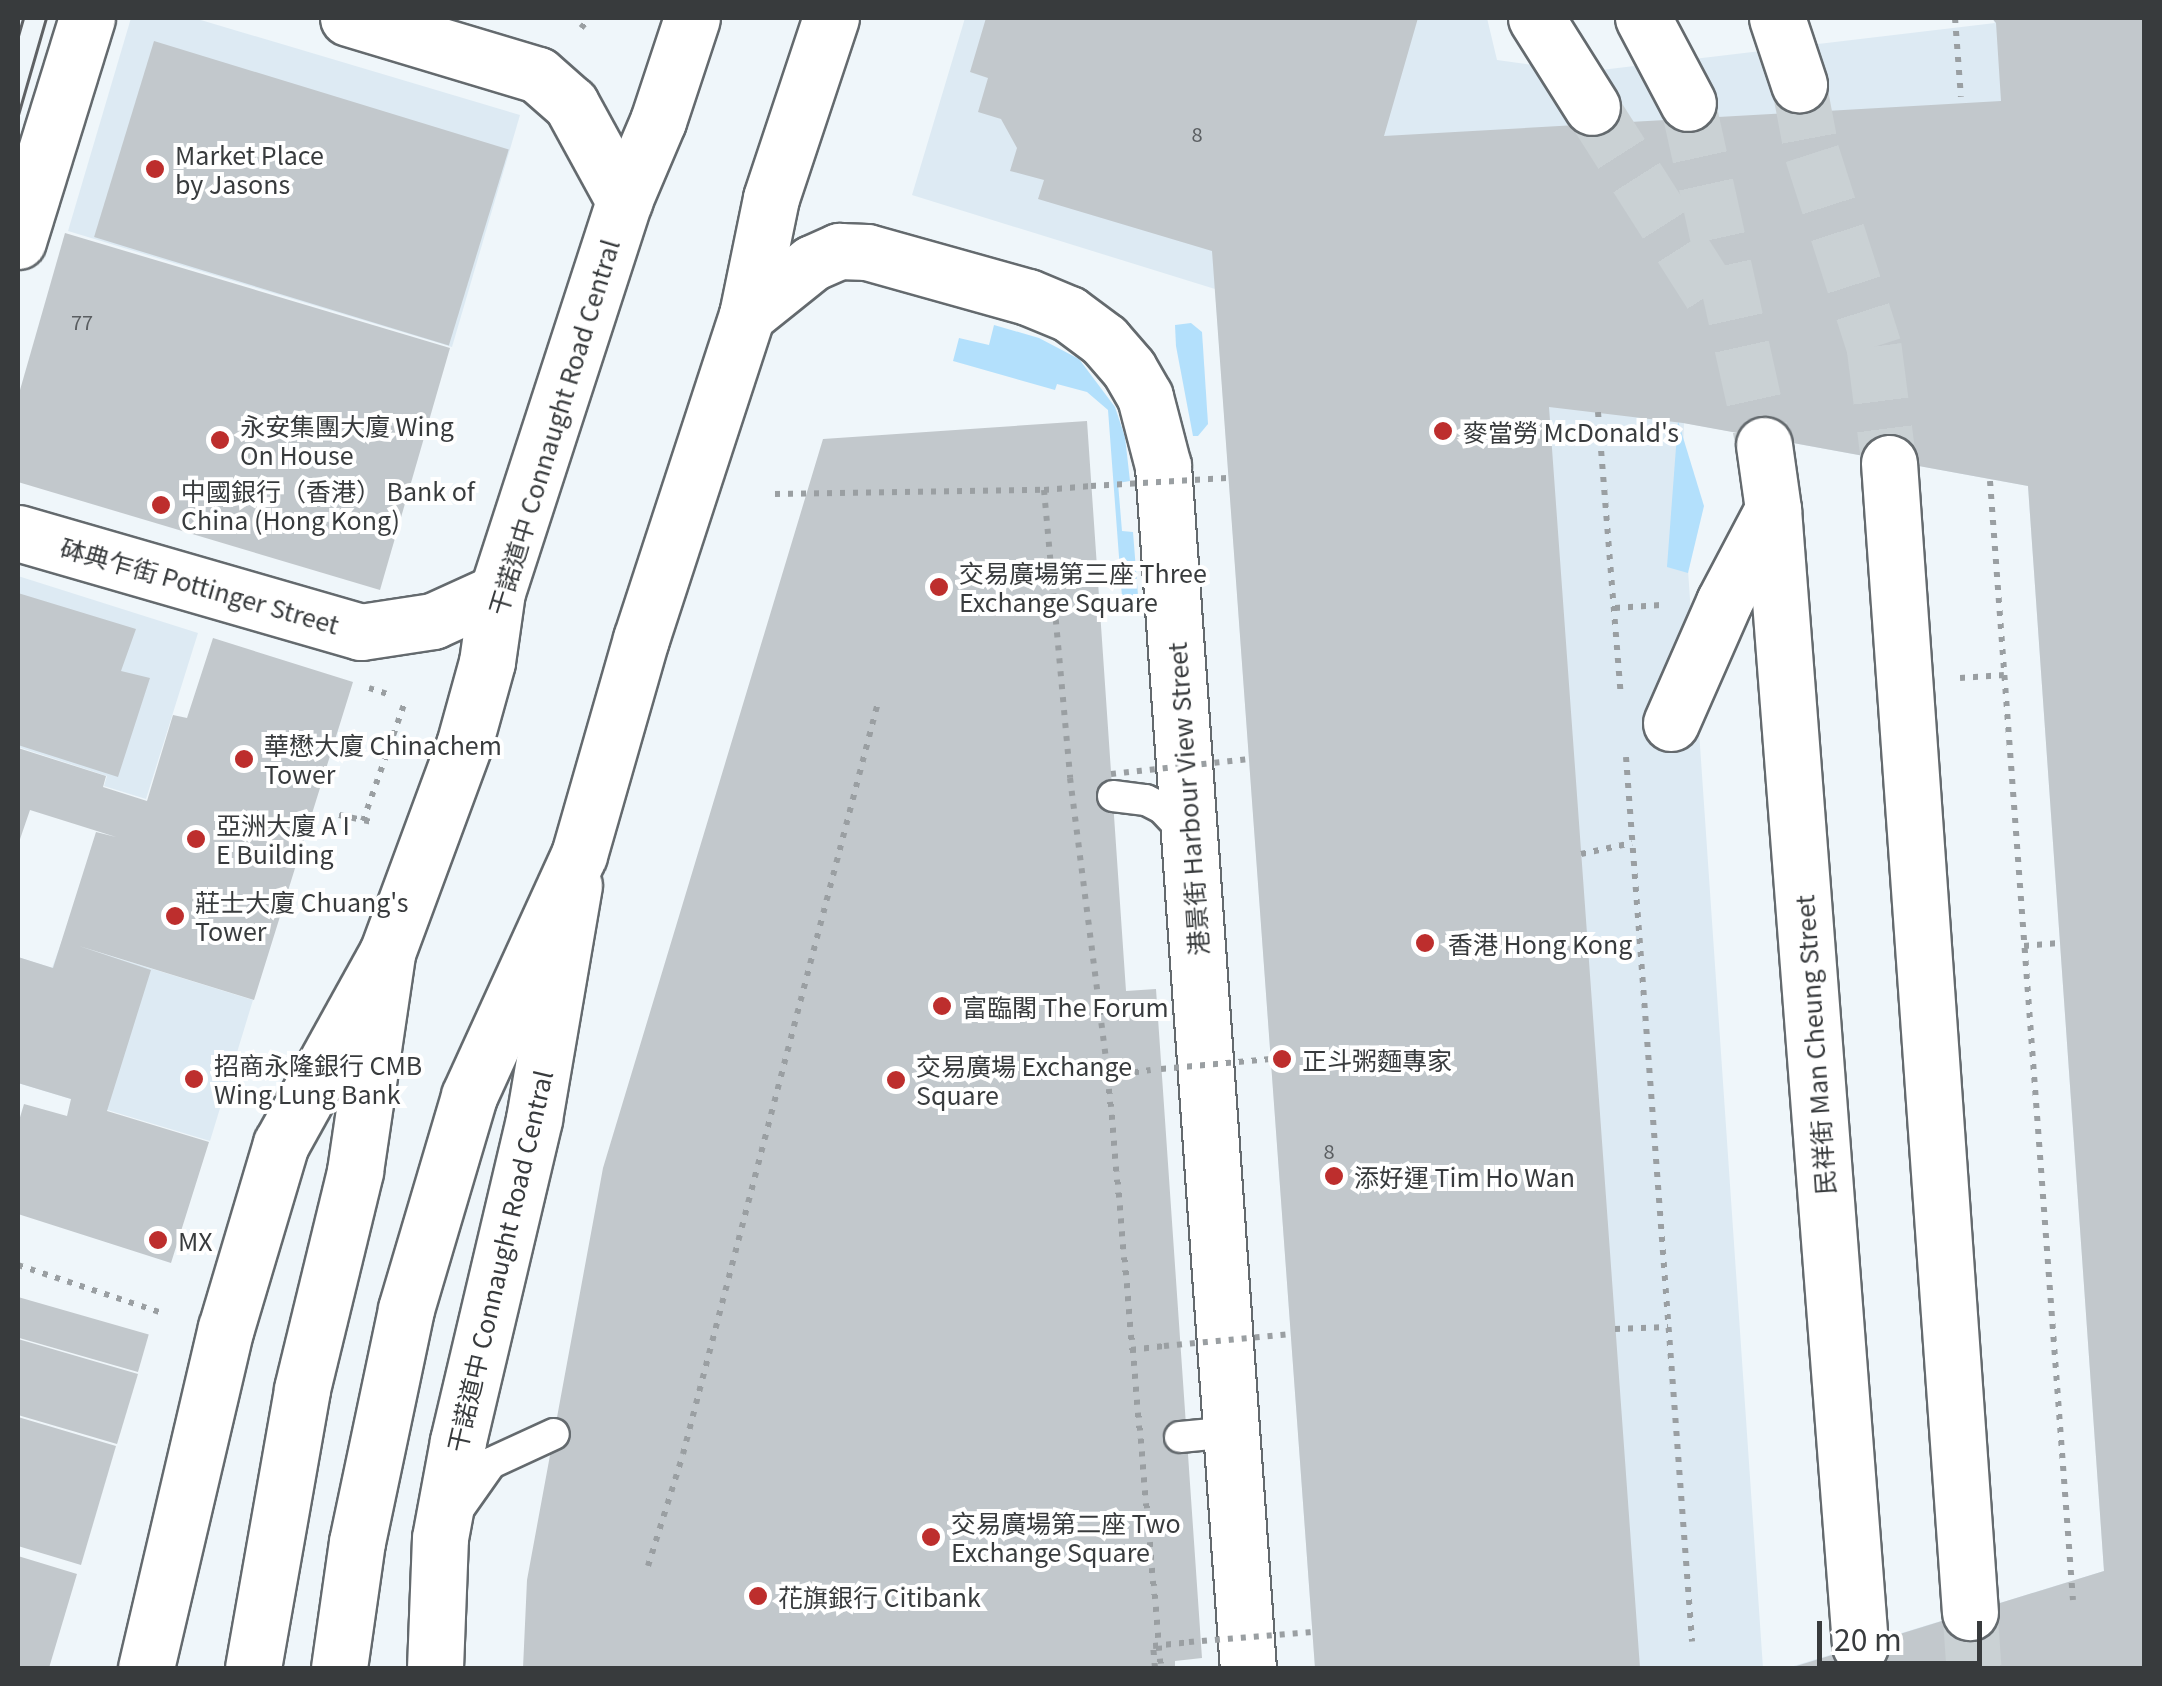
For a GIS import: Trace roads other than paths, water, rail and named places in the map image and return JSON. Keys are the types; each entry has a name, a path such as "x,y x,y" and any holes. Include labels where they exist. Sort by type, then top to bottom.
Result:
{"main road":[{"path":"18,240 87,18"},
{"path":"348,18 538,75 572,104 624,201"},
{"name":"干諾道中 Connaught Road Central","path":"146,1668 226,1328 281,1144 387,953 464,744 487,662 497,592 624,201 658,121 692,18"},
{"name":"干諾道中 Connaught Road Central","path":"435,1668 440,1538 458,1441 534,1119 579,855 641,638 747,315 771,198 831,18"},
{"path":"1536,18 1592,107"},
{"path":"1642,18 1688,102"},
{"path":"1777,18 1799,84"},
{"name":"港景街 Harbour View Street","path":"747,315 812,264 838,251 867,252 1028,297 1069,314 1104,340 1129,369 1146,398 1163,466 1190,845 1205,1434 1248,1668"},
{"name":"民祥街 Man Cheung Street","path":"1764,445 1860,1646"},
{"path":"1889,463 1970,1612"},
{"path":"1639,725 1724,602 1772,509"},
{"name":"砵典乍街 Pottinger Street","path":"18,532 361,632 433,621 497,592"},
{"name":"干諾道中 Connaught Road Central","path":"338,1668 357,1542 406,1309 470,1096 579,855"},
{"name":"干諾道中 Connaught Road Central","path":"253,1668 295,1423 356,1171 387,953"}],"lane":[{"path":"1112,785 1174,817 1190,845"},
{"path":"440,1538 491,1464 554,1434"}],"tunnel":[{"path":"1799,84 1812,153 1874,346 1889,463"},
{"path":"1688,103 1764,445"},
{"path":"1592,107 1725,316"},
{"path":"1970,1612 1974,1668"}],"tram line":[{"path":"18,36 23,18"},
{"path":"18,115 46,18"}],"place":[{"name":"Market Place by Jasons","path":"155,169"},
{"name":"麥當勞 McDonald's","path":"1443,431"},
{"name":"永安集團大廈 Wing On House","path":"220,440"},
{"name":"中國銀行（香港） Bank of China (Hong Kong)","path":"161,505"},
{"name":"交易廣場第三座 Three Exchange Square","path":"939,587"},
{"name":"華懋大廈 Chinachem Tower","path":"244,759"},
{"name":"亞洲大廈 A I E Building","path":"196,839"},
{"name":"莊士大廈 Chuang's Tower","path":"175,916"},
{"name":"香港 Hong Kong","path":"1425,943"},
{"name":"富臨閣 The Forum","path":"942,1006"},
{"name":"正斗粥麵專家","path":"1282,1059"},
{"name":"招商永隆銀行 CMB Wing Lung Bank","path":"194,1079"},
{"name":"交易廣場 Exchange Square","path":"896,1080"},
{"name":"添好運 Tim Ho Wan","path":"1334,1176"},
{"name":"MX","path":"158,1240"},
{"name":"交易廣場第二座 Two Exchange Square","path":"931,1537"},
{"name":"花旗銀行 Citibank","path":"758,1596"}]}
